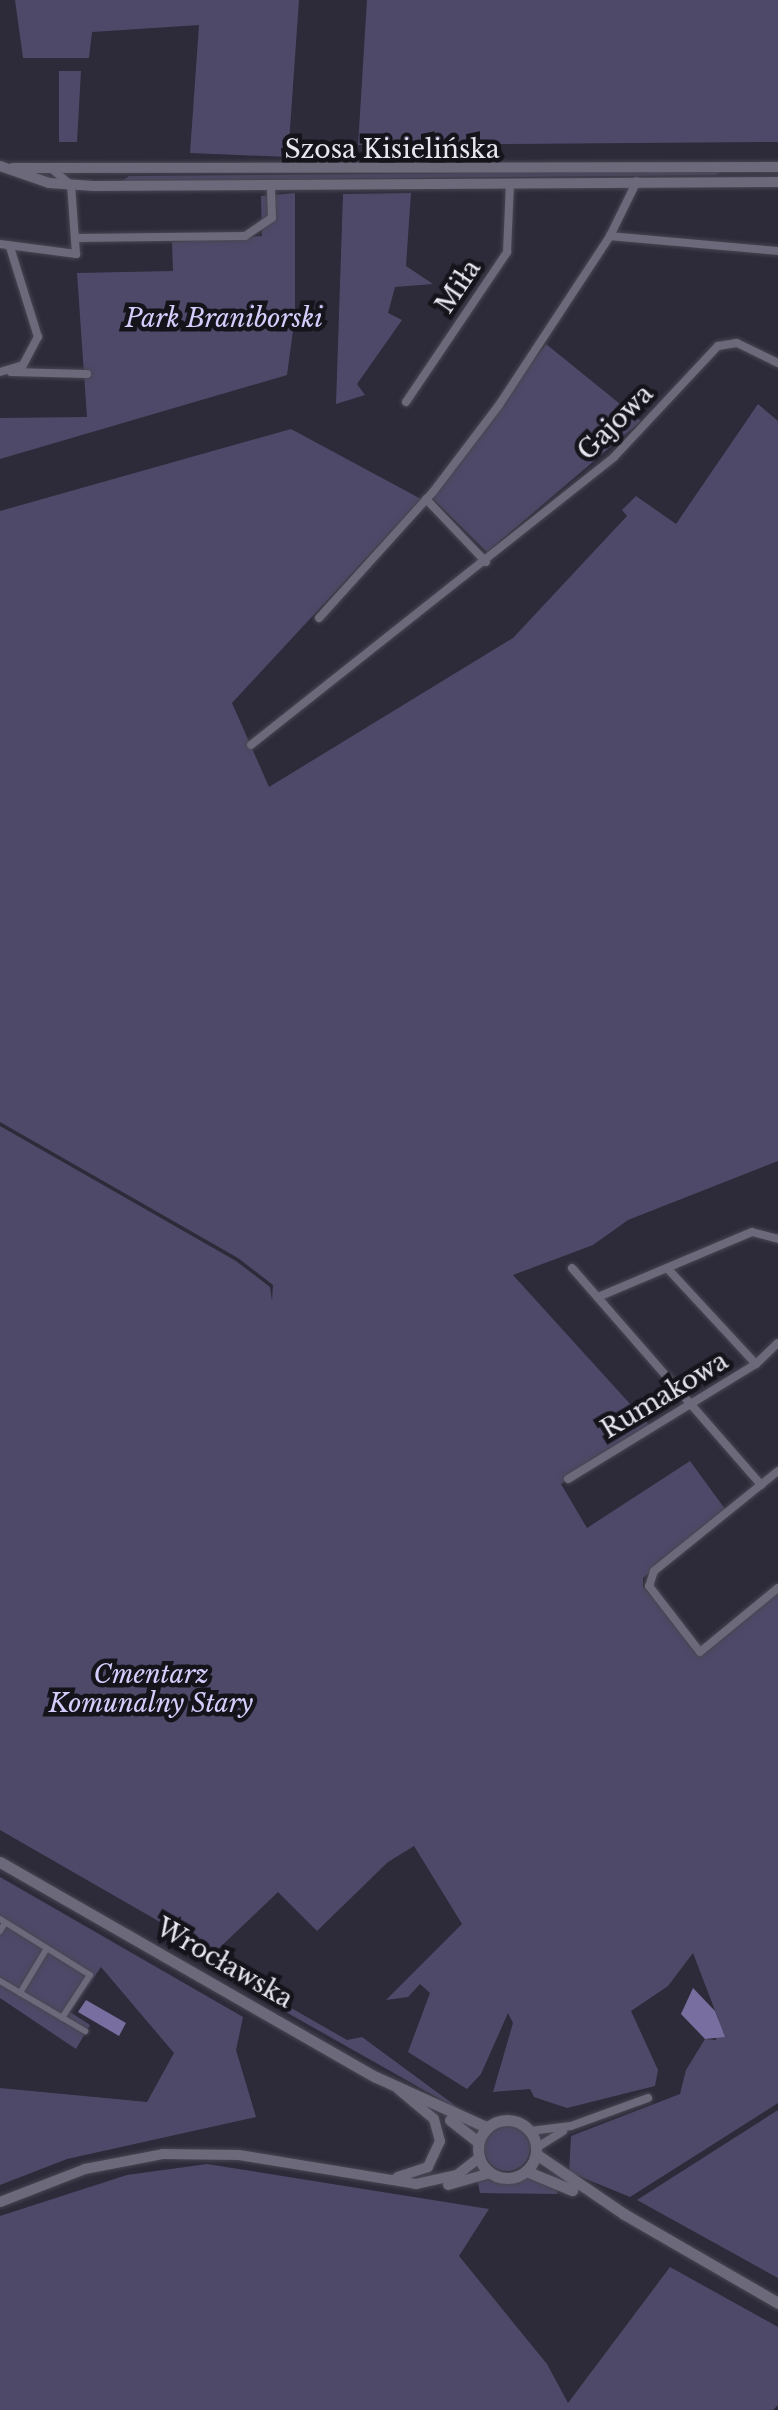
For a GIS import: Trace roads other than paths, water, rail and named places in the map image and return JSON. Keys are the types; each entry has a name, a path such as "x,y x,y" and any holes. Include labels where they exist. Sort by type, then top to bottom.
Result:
{"main road":[{"name":"Wrocławska","path":"0,1862 397,2088 486,2127"},
{"name":"Wrocławska","path":"427,2103 478,2142"},
{"path":"536,2151 526,2171 509,2178 490,2172 479,2158 478,2142 486,2127 510,2120 530,2132 536,2151 624,2214 778,2303"},
{"path":"526,2171 624,2214"}],"street":[{"name":"Szosa Kisielińska","path":"4,168 83,172 778,166"},
{"name":"Szosa Kisielińska","path":"4,168 71,185 778,182"},
{"path":"0,244 76,254 71,185 53,170"},
{"path":"71,185 83,172"},
{"path":"320,618 426,498 498,405 610,236 638,181"},
{"name":"Miła","path":"406,402 507,252 510,182"},
{"name":"Szosa Kisielińska","path":"77,238 244,236 272,218 271,184"},
{"path":"610,236 778,251"},
{"path":"10,247 38,337 31,357 12,372"},
{"name":"Gajowa","path":"250,744 486,562 614,457 718,346 736,343 778,363"},
{"path":"0,372 87,374"},
{"path":"426,498 486,562"},
{"path":"598,1297 752,1232 778,1239"},
{"path":"572,1268 692,1401 760,1486"},
{"path":"667,1268 756,1364"},
{"name":"Rumakowa","path":"568,1479 756,1364 778,1343"},
{"path":"778,1471 654,1572 651,1594 700,1652 778,1588"},
{"path":"0,1932 3,1921 90,1975 62,2018"},
{"path":"20,1993 47,1948"},
{"path":"0,1981 85,2031"},
{"path":"348,2174 412,2176 436,2156 434,2120 397,2088"},
{"path":"530,2132 571,2126 648,2098"},
{"path":"536,2151 571,2126"},
{"path":"0,2202 86,2169 163,2154 216,2153 427,2188 490,2172"},
{"path":"370,2179 437,2181 479,2158"}],"park label":[{"name":"Park Braniborski","path":"224,319"},
{"name":"Cmentarz Komunalny Stary","path":"151,1690"}]}
